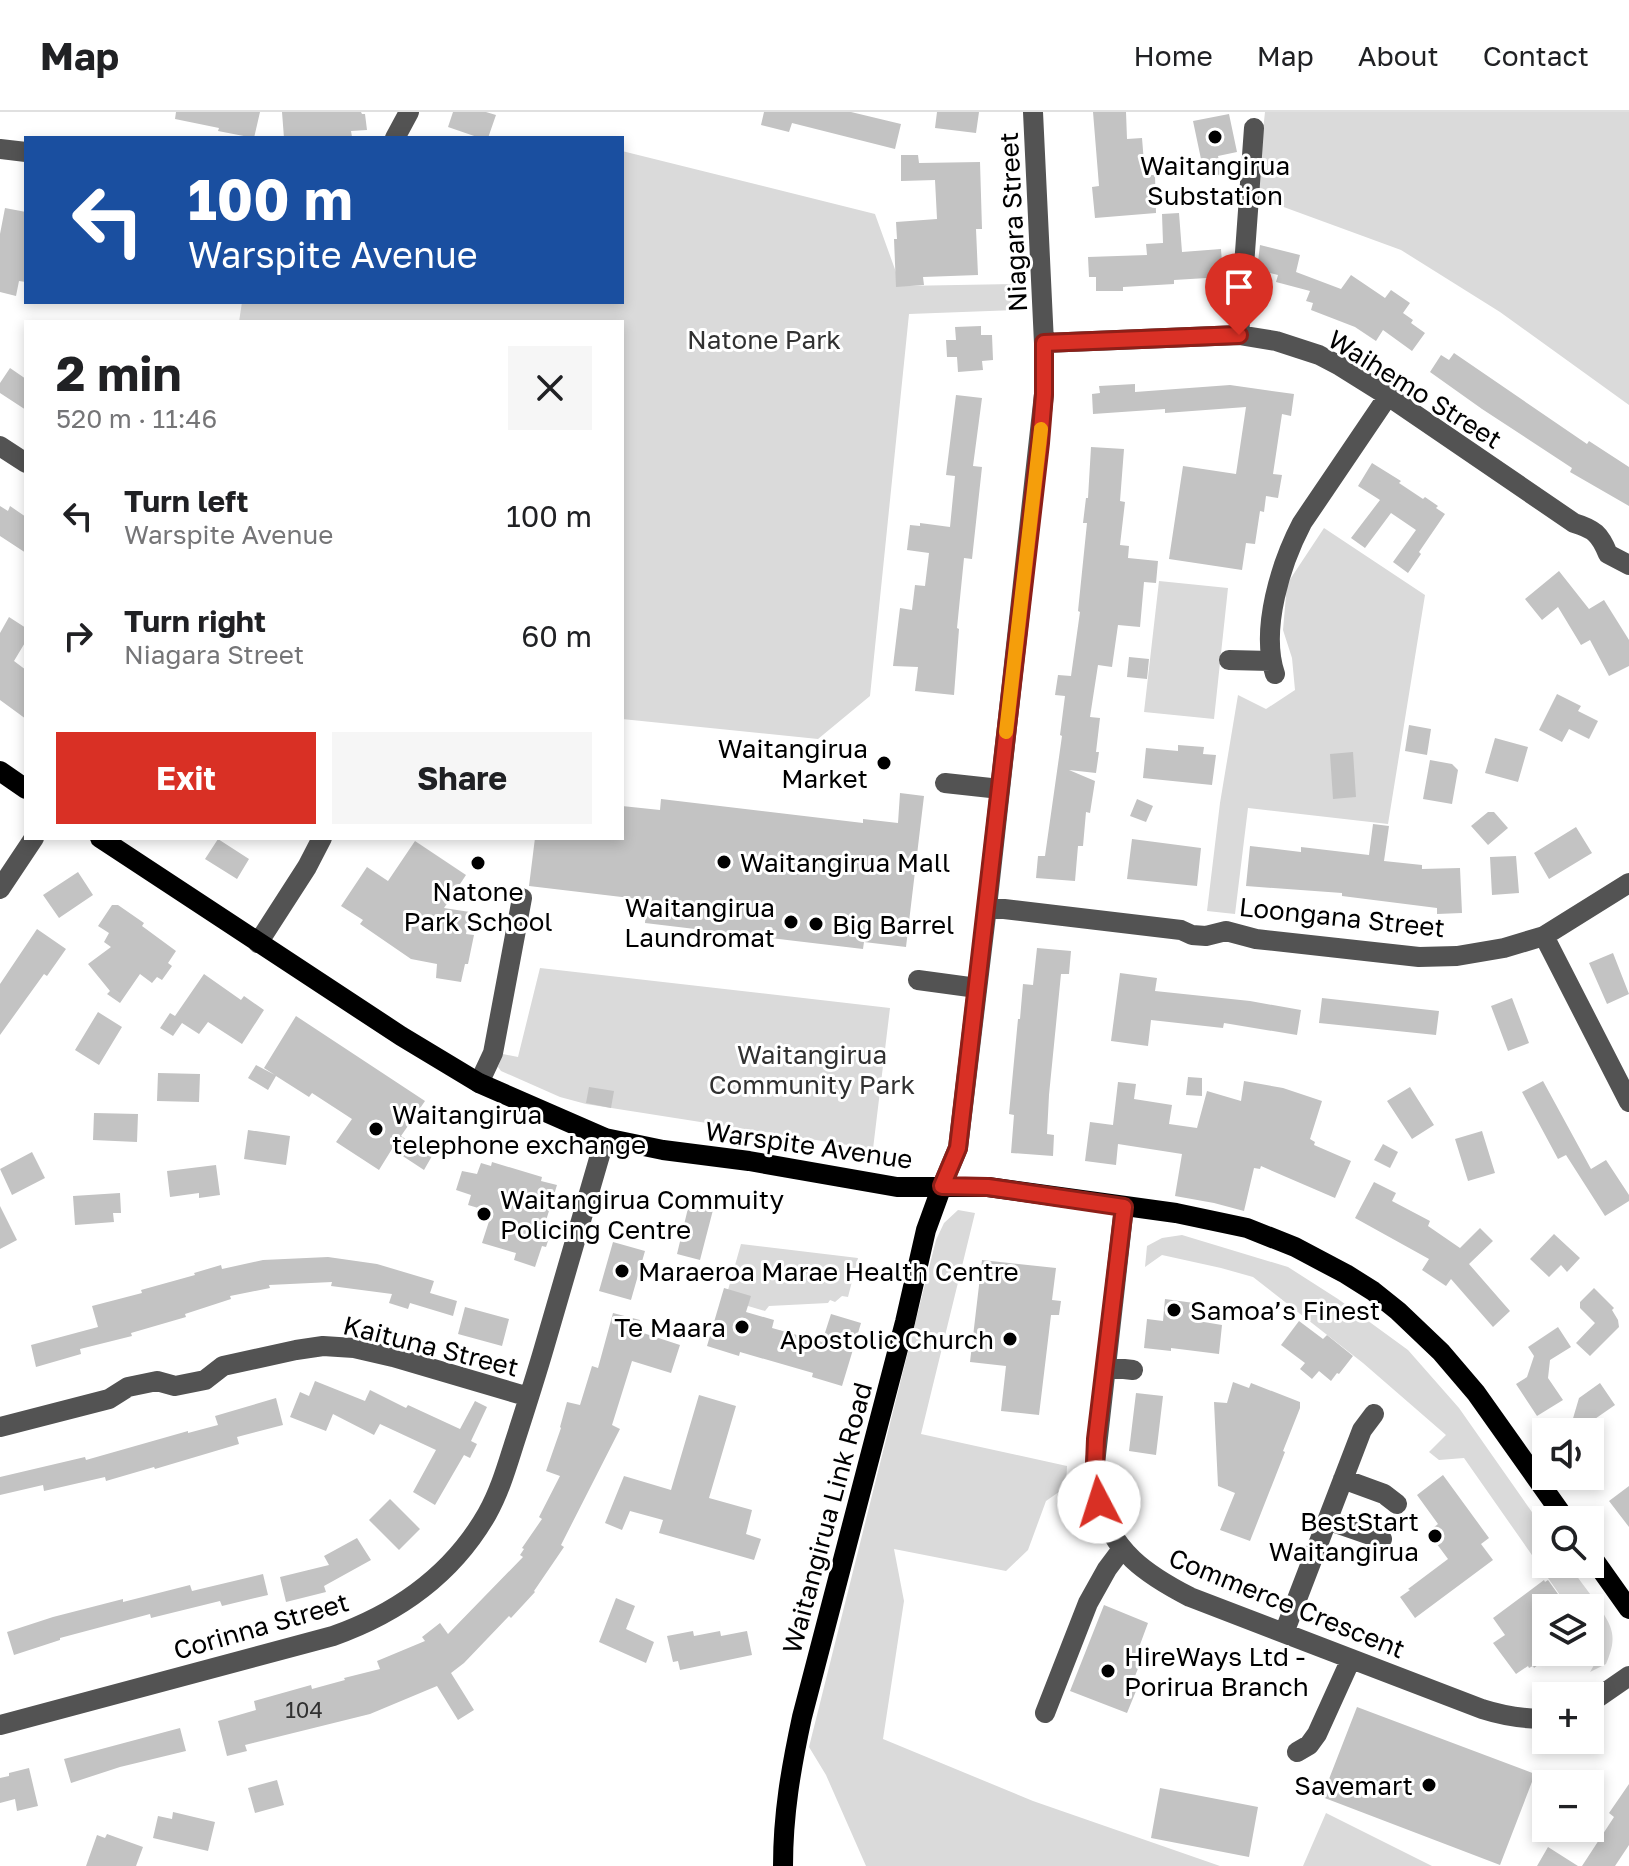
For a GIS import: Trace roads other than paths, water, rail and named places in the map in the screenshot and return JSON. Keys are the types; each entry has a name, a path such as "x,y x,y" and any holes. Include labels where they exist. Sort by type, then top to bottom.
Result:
{"main road":[{"path":"0,771 24,788"},
{"name":"Warspite Avenue","path":"103,840 401,1036 479,1083 605,1138 897,1187 988,1187 1176,1213 1247,1228 1295,1247 1373,1291 1418,1329 1458,1371 1556,1506"},
{"name":"Waitangirua Link Road","path":"783,1866 788,1780 802,1717 926,1230 942,1186"},
{"path":"1604,1574 1629,1609"}],"street":[{"path":"396,136 409,112"},
{"name":"Niagara Street","path":"942,1186 958,1148 1040,443 1044,343 1033,112"},
{"path":"1239,335 1254,128"},
{"path":"0,149 24,152"},
{"name":"Waihemo Street","path":"1044,343 1239,335 1276,341 1319,355 1388,396 1574,523 1587,527 1601,537 1608,554 1629,565"},
{"path":"1229,660 1273,667 1270,625 1290,545 1388,396"},
{"path":"0,446 24,462"},
{"path":"945,783 1000,789"},
{"path":"0,889 33,840"},
{"path":"258,943 321,840"},
{"name":"Loongana Street","path":"987,907 1181,930 1192,935 1206,936 1223,930 1256,939 1419,957 1457,956 1504,948 1544,936 1629,883"},
{"path":"479,1083 493,1053 522,898"},
{"path":"1544,936 1629,1102"},
{"path":"918,980 977,988"},
{"name":"Corinna Street","path":"0,1725 333,1636 392,1610 427,1585 448,1565 487,1514 503,1480 605,1138"},
{"name":"Commerce Crescent","path":"1124,1207 1095,1464 1099,1502 1122,1549 1150,1575 1178,1591 1506,1717 1532,1719"},
{"name":"Kaituna Street","path":"0,1427 109,1399 128,1387 157,1381 175,1386 205,1380 223,1366 323,1346 354,1348 393,1357 529,1397"},
{"path":"1106,1367 1133,1370"},
{"path":"1284,1633 1362,1430 1374,1414"},
{"path":"1343,1479 1384,1494 1397,1504"},
{"path":"1327,1520 1382,1539"},
{"path":"1045,1713 1088,1603 1122,1549"},
{"path":"1297,1752 1309,1745 1317,1734 1351,1659"},
{"path":"1604,1693 1629,1676"}],"place":[{"name":"Waitangirua Substation","path":"1215,137"},
{"name":"Waitangirua Market","path":"884,763"},
{"name":"Waitangirua Mall","path":"724,862"},
{"name":"Natone Park School","path":"478,863"},
{"name":"Waitangirua Laundromat","path":"791,922"},
{"name":"Big Barrel","path":"816,924"},
{"name":"Waitangirua telephone exchange","path":"376,1129"},
{"name":"Waitangirua Commuity Policing Centre","path":"484,1214"},
{"name":"Maraeroa Marae Health Centre","path":"622,1271"},
{"name":"Samoa’s Finest","path":"1174,1310"},
{"name":"Te Maara","path":"742,1327"},
{"name":"Apostolic Church","path":"1010,1339"},
{"name":"BestStart Waitangirua","path":"1435,1536"},
{"name":"HireWays Ltd - Porirua Branch","path":"1108,1671"},
{"name":"Savemart","path":"1429,1785"}],"park label":[{"name":"Natone Park","path":"764,339"},
{"name":"Waitangirua Community Park","path":"812,1069"}]}
